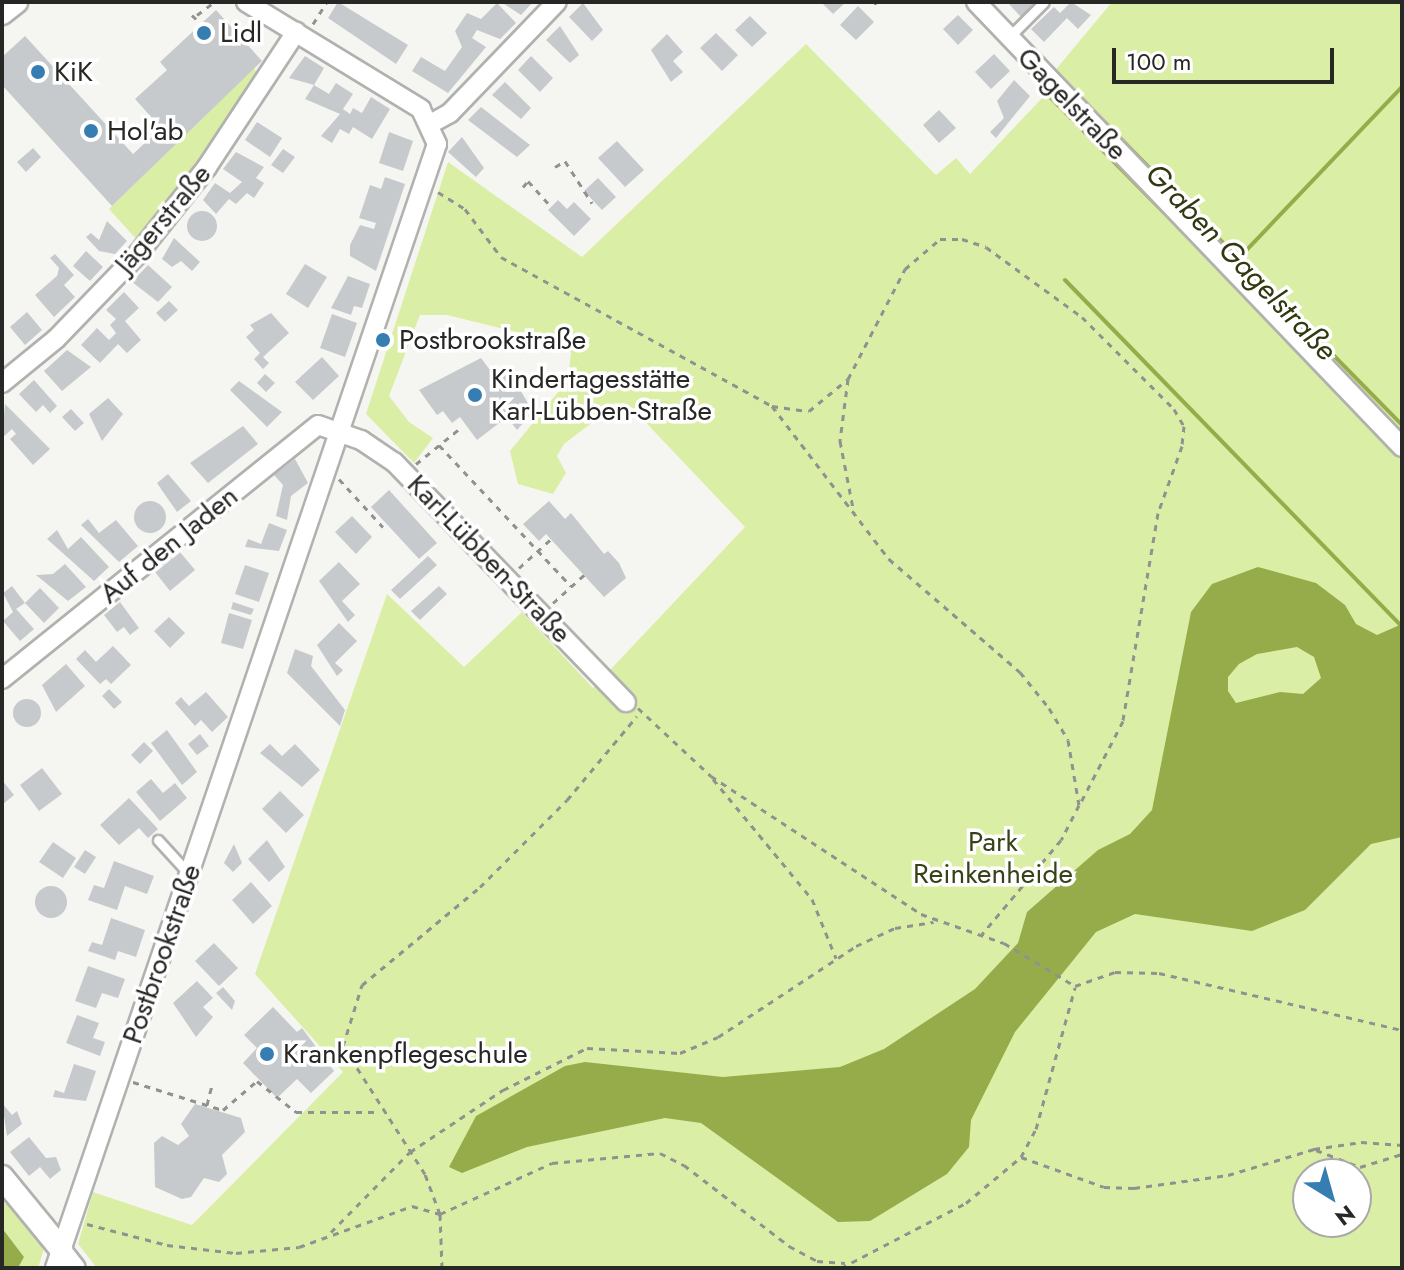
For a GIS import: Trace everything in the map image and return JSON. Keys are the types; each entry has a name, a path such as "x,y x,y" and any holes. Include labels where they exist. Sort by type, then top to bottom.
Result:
{"street":[{"path":"2,13 16,2"},
{"path":"246,2 404,96 432,123 450,113 557,2"},
{"name":"Gagelstraße","path":"976,2 1402,447"},
{"name":"Jägerstraße","path":"2,383 56,339 137,255 207,167 300,34"},
{"name":"Postbrookstraße","path":"58,1259 425,184 437,144 432,123"},
{"name":"Auf den Jaden","path":"2,679 318,425 340,432"},
{"name":"Karl-Lübben-Straße","path":"340,432 405,473 634,706"},
{"path":"2,1177 58,1259 76,1268"}],"lane":[{"path":"1009,37 1044,2"},
{"path":"158,840 189,874"}],"path":[{"path":"201,24 194,15 214,2"},
{"path":"300,34 327,2"},
{"path":"555,167 565,161 592,203"},
{"path":"523,187 528,181 549,204"},
{"path":"425,184 465,209 501,257 772,406 809,411 848,379"},
{"path":"855,517 840,441 848,379 905,269 940,239 962,239 996,254 1082,317 1149,382 1184,426 1158,513 1123,721 1061,840 982,934"},
{"path":"772,406 889,559 1020,672 1049,708 1068,740 1079,805"},
{"path":"405,473 459,429"},
{"path":"439,445 571,586"},
{"path":"328,468 383,527"},
{"path":"507,579 551,539"},
{"path":"541,614 584,575"},
{"path":"442,1268 440,1214 410,1152 343,1046 362,985 480,887 567,800 634,706 711,776 812,899 836,958"},
{"path":"711,776 935,922 1004,943 1075,986"},
{"path":"328,1235 410,1152 503,1090 587,1048 680,1053 718,1037 836,958 895,928 935,922"},
{"path":"1075,986 1115,972 1159,973 1402,1030"},
{"path":"841,1268 845,1263 966,1203 1021,1157 1036,1129 1075,986"},
{"path":"119,1078 223,1110 257,1081 296,1112 317,1116 360,1107 384,1114"},
{"path":"207,1105 212,1085"},
{"path":"1021,1157 1104,1187 1134,1188 1228,1175 1314,1149 1361,1142 1402,1145"},
{"path":"1314,1149 1360,1167 1402,1154"},
{"path":"71,1220 167,1245 236,1253 299,1247 412,1206 440,1214 552,1163 660,1153 684,1165 789,1246 817,1261 845,1263"}],"green space":[{"path":"1112,2 1402,2 1402,437 1053,73"},
{"name":"Park Reinkenheide","path":"806,44 936,175 956,158 970,174 1046,94 1402,458 1402,1268 97,1268 78,1244 93,1192 192,1225 343,1072 255,974 387,594 464,667 522,612 593,688 745,527 631,407 602,415 564,444 557,456 566,473 553,494 518,484 510,451 568,380 571,352 553,341 447,315 420,315 389,396 409,422 433,438 414,463 366,414 448,162 582,257"},
{"path":"254,68 260,77 137,240 109,209"},
{"path":"2,1195 44,1249 38,1268 18,1268 24,1257 2,1228"}],"shaded area":[{"path":"1258,567 1316,583 1345,605 1356,624 1377,635 1402,624 1402,837 1371,844 1305,910 1252,931 1135,914 1096,932 1015,1032 971,1120 969,1147 947,1174 870,1221 838,1222 701,1123 665,1118 527,1147 462,1173 449,1167 476,1116 565,1066 585,1062 723,1077 840,1067 884,1049 975,989 1018,943 1027,912 1098,850 1130,834 1152,810 1191,612 1212,584","holes":["1297,647 1314,657 1321,678 1303,694 1280,692 1236,703 1228,691 1228,677 1239,664 1257,654"]},
{"path":"2,1228 24,1257 18,1268 2,1268"}],"building":[{"path":"338,2 408,45 396,64 328,18"},
{"path":"501,2 533,2 521,15"},
{"path":"821,2 846,2 833,14"},
{"path":"1007,2 1036,2 1021,17"},
{"path":"1071,2 1091,15 1078,29 1067,18 1044,42 1031,29 1054,7 1060,13"},
{"path":"497,3 516,23 500,39 477,30 472,38 486,47 448,93 412,71 421,57 445,71 462,47 455,31 467,13 481,19"},
{"path":"583,3 603,30 592,41 569,17"},
{"path":"858,6 874,22 856,40 840,25"},
{"path":"216,10 262,61 112,206 2,85 2,57 25,36 133,154 161,128 135,99 167,70 160,62"},
{"path":"958,15 973,30 958,45 943,29"},
{"path":"750,16 767,33 752,47 735,30"},
{"path":"560,26 579,55 570,63 546,40"},
{"path":"716,33 738,55 722,71 700,48"},
{"path":"667,34 683,52 673,61 683,72 671,82 651,50"},
{"path":"994,54 1010,71 991,89 975,72"},
{"path":"305,56 324,68 314,85 289,78"},
{"path":"531,56 553,78 540,92 518,70"},
{"path":"1014,80 1030,96 996,138 990,132 1004,118 997,101"},
{"path":"505,82 531,108 521,119 492,95"},
{"path":"336,83 353,94 343,109 350,114 353,108 362,113 371,97 390,109 372,139 353,127 349,134 340,129 332,143 321,136 340,114 305,99 314,85 329,94"},
{"path":"481,107 530,145 517,157 468,120"},
{"path":"939,110 956,128 939,143 923,125"},
{"path":"257,122 282,138 270,157 245,140"},
{"path":"389,132 413,141 403,171 379,163"},
{"path":"462,137 484,168 476,177 448,152"},
{"path":"617,141 644,170 625,187 598,158"},
{"path":"33,148 41,157 26,172 17,162"},
{"path":"283,149 295,157 283,173 271,165"},
{"path":"236,152 264,167 256,178 264,183 254,198 247,193 236,204 229,199 216,214 203,200 215,183 230,193 242,182 223,169"},
{"path":"385,177 405,184 376,271 350,256 350,245 360,225 374,229 376,223 359,218 370,185 381,189"},
{"path":"598,178 616,197 602,210 584,191"},
{"path":"558,200 567,209 574,202 591,219 574,236 548,210"},
{"path":"202,211 212,216 217,226 212,236 202,241 192,236 187,226 192,216"},
{"path":"107,221 127,241 115,254 99,251 86,237 91,233 99,240"},
{"path":"174,238 200,262 192,271 181,261 172,267 162,259"},
{"path":"86,251 103,267 90,281 73,266"},
{"path":"55,254 74,275 64,285 75,297 54,317 35,295 57,276 59,268 50,258"},
{"path":"305,264 327,277 308,308 286,294"},
{"path":"148,265 172,287 158,302 132,282"},
{"path":"348,276 370,284 362,308 354,306 351,315 331,308"},
{"path":"124,292 139,308 125,321 141,340 127,353 118,344 100,363 81,345 97,328 109,340 116,333 110,325 116,319 106,310"},
{"path":"169,301 178,310 165,322 156,313"},
{"path":"27,312 42,330 25,345 10,327"},
{"path":"271,313 289,333 263,357 269,363 263,369 254,359 260,353 246,337 254,330 250,325"},
{"path":"332,314 357,323 345,357 320,348"},
{"path":"67,350 91,367 62,391 44,371"},
{"path":"322,357 339,376 313,400 295,382"},
{"path":"481,358 496,378 508,369 533,412 517,430 507,417 477,440 460,417 452,423 443,411 437,415 419,390"},
{"path":"265,374 275,383 266,392 257,383"},
{"path":"34,380 57,406 50,413 43,405 36,412 19,394"},
{"path":"239,381 282,412 267,427 230,390"},
{"path":"108,398 123,414 102,441 89,414"},
{"path":"5,404 50,449 33,465 10,439 16,434 12,429 2,438"},
{"path":"71,409 84,423 75,431 62,417"},
{"path":"243,426 258,444 208,483 190,463"},
{"path":"295,459 308,483 291,496 287,520 276,516 283,485 274,475"},
{"path":"168,474 191,501 177,512 157,483"},
{"path":"389,490 437,543 419,559 371,507"},
{"path":"150,501 161,506 166,517 161,528 150,533 139,528 134,517 139,506"},
{"path":"549,501 565,519 571,513 604,554 608,551 619,563 626,578 604,597 546,534 539,541 523,524"},
{"path":"352,516 372,537 356,554 335,532"},
{"path":"88,519 99,533 116,520 138,546 119,562 81,525"},
{"path":"269,523 287,530 279,551 245,547 248,539 261,544"},
{"path":"57,530 68,549 81,537 109,567 94,581 47,539"},
{"path":"180,552 195,570 170,591 155,572"},
{"path":"428,556 437,565 400,599 391,590"},
{"path":"339,562 360,584 342,601 355,615 348,622 319,581"},
{"path":"65,564 86,587 68,601 36,575 53,574"},
{"path":"245,565 269,573 259,602 235,594"},
{"path":"12,586 25,603 16,609 34,629 20,641 3,621 13,612 3,593"},
{"path":"439,586 447,594 420,620 411,611"},
{"path":"40,588 59,608 44,623 25,603"},
{"path":"120,602 139,628 130,635 124,627 117,632 104,615"},
{"path":"233,602 254,609 251,615 231,609"},
{"path":"229,613 252,620 243,649 221,643"},
{"path":"169,617 185,633 170,648 154,631"},
{"path":"339,623 357,641 335,663 343,670 337,676 317,645"},
{"path":"113,646 131,665 111,684 106,679 100,684 76,659 85,650 96,662"},
{"path":"295,649 313,656 311,666 345,710 340,726 287,673"},
{"path":"66,664 85,686 56,712 42,685"},
{"path":"109,689 122,702 114,709 102,696"},
{"path":"206,692 228,717 212,732 201,720 195,726 175,703 181,697 189,706"},
{"path":"27,699 37,703 41,713 37,723 27,727 17,723 13,713 17,703"},
{"path":"167,730 197,772 182,785 151,743"},
{"path":"200,734 209,746 197,755 188,744"},
{"path":"144,742 153,751 140,764 131,755"},
{"path":"270,744 282,756 295,744 320,770 302,787 260,753"},
{"path":"42,768 62,794 39,811 20,785"},
{"path":"151,779 163,793 175,783 187,798 160,821 136,792"},
{"path":"2,780 14,795 2,805"},
{"path":"280,791 304,815 286,833 262,809"},
{"path":"129,798 158,829 148,838 139,828 119,845 100,825"},
{"path":"267,840 285,867 269,882 248,859"},
{"path":"53,842 76,858 63,878 39,862"},
{"path":"234,844 242,863 233,872 224,863"},
{"path":"85,850 96,857 85,874 74,867"},
{"path":"114,861 154,876 147,894 125,886 117,910 88,900 94,885 104,888"},
{"path":"251,882 272,906 253,924 232,900"},
{"path":"51,886 62,891 67,902 62,913 51,918 40,913 35,902 40,891"},
{"path":"111,918 145,930 136,957 118,951 115,960 88,951 92,942 102,945"},
{"path":"214,943 238,968 219,986 195,961"},
{"path":"88,966 125,979 118,998 102,993 96,1008 75,1001"},
{"path":"197,981 213,998 203,1007 213,1017 196,1037 173,1003"},
{"path":"223,987 235,1001 232,1010 216,993"},
{"name":"Krankenpflegeschule","path":"273,1007 297,1032 302,1028 334,1071 311,1093 297,1079 277,1098 243,1063 257,1048 244,1035"},
{"path":"77,1015 99,1023 93,1038 105,1042 100,1056 66,1043"},
{"path":"74,1064 96,1071 86,1101 53,1097 55,1090 64,1093"},
{"path":"2,1103 12,1115 17,1111 22,1124 7,1136"},
{"path":"195,1104 241,1118 245,1132 222,1155 227,1174 219,1182 204,1178 191,1197 182,1199 155,1187 154,1143 162,1136 178,1145 189,1136 181,1124"},
{"path":"29,1137 46,1158 56,1157 61,1170 50,1179 40,1167 29,1176 10,1152"}],"waterway":[{"path":"1066,83 1402,425"},
{"path":"1239,258 1402,87"},
{"name":"Graben Gagelstraße","path":"1048,95 1184,233"},
{"path":"1065,280 1401,625"}],"place":[{"name":"Lidl","path":"204,33"},
{"name":"KiK","path":"38,72"},
{"name":"Hol'ab","path":"91,131"},
{"name":"Postbrookstraße","path":"383,340"},
{"name":"Kindertagesstätte Karl-Lübben-Straße","path":"475,395"},
{"name":"Krankenpflegeschule","path":"267,1054"}]}
